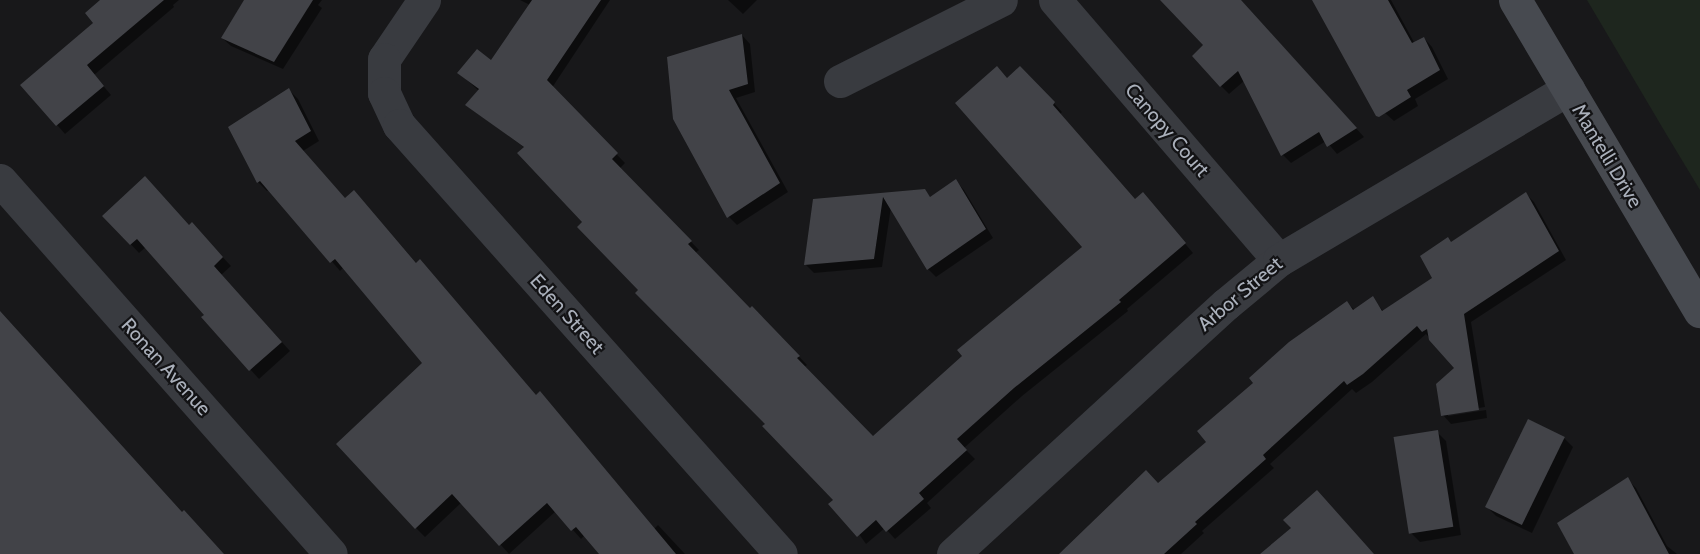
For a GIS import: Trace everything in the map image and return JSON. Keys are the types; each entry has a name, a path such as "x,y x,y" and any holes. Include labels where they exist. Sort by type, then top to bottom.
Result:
{"street":[{"name":"Eden Street","path":"424,0 384,59 384,93 399,125 781,554"},
{"path":"840,81 1001,0"},
{"name":"Canopy Court","path":"1055,0 1279,260"},
{"name":"Mantelli Drive","path":"1515,0 1700,311"},
{"name":"Arbor Street","path":"953,554 1226,304 1279,260 1568,89"},
{"name":"Ronan Avenue","path":"0,180 331,554"}],"shaded area":[{"path":"1587,0 1700,0 1700,190 1665,132"}],"building":[{"path":"100,0 164,0 87,65 104,86 56,126 20,85 93,23 85,13"},
{"path":"244,0 313,0 274,62 221,38"},
{"path":"532,0 601,0 547,80 618,153 612,159 692,241 688,244 750,308 752,306 800,356 797,358 873,436 962,356 957,350 1082,247 955,103 997,66 1007,78 1020,66 1055,102 1053,105 1135,199 1143,192 1186,243 1119,300 1121,302 1014,388 957,439 967,450 919,493 924,499 886,532 876,520 857,537 828,504 833,500 762,426 765,424 635,293 638,290 577,227 582,222 517,153 524,147 465,105 479,89 457,73 477,49 491,60"},
{"path":"1160,0 1241,0 1357,128 1327,147 1319,132 1281,156 1238,71 1220,87 1192,56 1203,45"},
{"path":"1312,0 1388,0 1412,43 1424,37 1440,70 1407,90 1411,97 1379,117 1376,116"},
{"path":"742,34 748,84 729,90 780,183 727,218 673,119 667,57"},
{"path":"289,88 311,131 295,141 345,198 354,190 416,263 420,259 536,395 540,391 676,554 599,554 576,527 571,531 547,503 499,546 452,494 415,529 336,444 422,363 335,259 330,263 260,181 257,183 228,127"},
{"path":"145,176 189,225 192,222 223,257 214,266 282,342 249,371 201,317 204,315 137,239 130,245 102,216"},
{"path":"956,179 986,229 927,270 883,197 874,259 804,265 813,199 925,189 930,197"},
{"path":"1526,192 1559,251 1464,314 1479,410 1441,416 1436,384 1454,368 1429,340 1427,329 1422,332 1417,326 1363,374 1347,385 1344,381 1263,455 1266,459 1195,522 1197,524 1164,554 1059,554 1146,470 1158,483 1206,442 1197,431 1253,383 1249,378 1289,342 1347,301 1353,310 1373,296 1382,311 1432,278 1420,256 1448,237 1451,242"},
{"path":"0,311 182,512 184,510 224,554 0,554"},
{"path":"1528,419 1565,437 1522,525 1485,507"},
{"path":"1438,430 1453,527 1409,534 1394,437"},
{"path":"1628,477 1669,554 1574,554 1557,523"},
{"path":"1317,490 1374,554 1260,554 1291,528 1283,520"}]}
